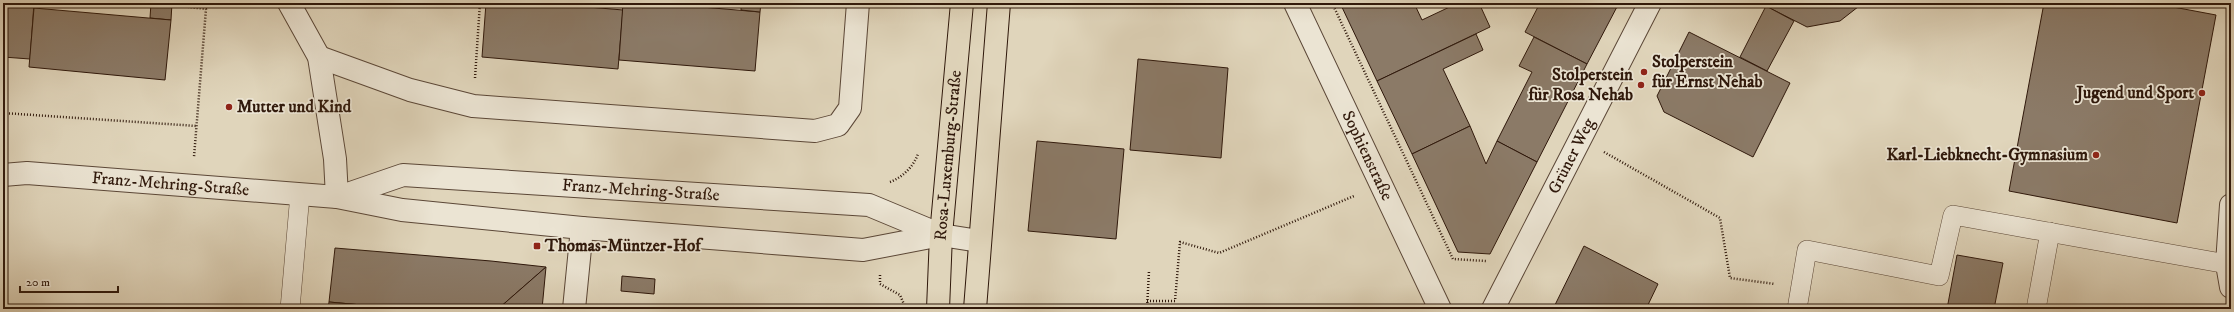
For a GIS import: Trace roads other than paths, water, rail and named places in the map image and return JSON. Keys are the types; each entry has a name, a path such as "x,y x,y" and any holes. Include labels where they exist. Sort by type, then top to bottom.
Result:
{"main road":[{"name":"Rosa-Luxemburg-Straße","path":"938,309 941,235 962,3"},
{"path":"975,309 979,241 999,3"}],"street":[{"path":"289,3 319,57 335,159 338,197"},
{"path":"319,57 410,90 473,106 816,132 838,125 850,108 858,3"},
{"name":"Sophienstraße","path":"1295,3 1440,309"},
{"name":"Grüner Weg","path":"1494,309 1650,3"},
{"name":"Franz-Mehring-Straße","path":"3,175 28,173 338,197 402,210 582,228 864,250 941,235"},
{"name":"Franz-Mehring-Straße","path":"338,197 403,175 869,205 941,235 979,241"},
{"path":"2231,204 2227,264 2231,287"},
{"path":"574,309 582,228"}],"lane":[{"path":"290,309 300,194"},
{"path":"1797,309 1807,250 1939,276 1953,215 2227,264"},
{"path":"2036,309 2050,232"}],"place":[{"name":"Stolperstein für Ernst Nehab","path":"1644,72"},
{"name":"Stolperstein für Rosa Nehab","path":"1641,85"},
{"name":"Jugend und Sport","path":"2202,93"},
{"name":"Mutter und Kind","path":"229,107"},
{"name":"Karl-Liebknecht-Gymnasium","path":"2096,155"},
{"name":"Thomas-Müntzer-Hof","path":"537,246"}]}
